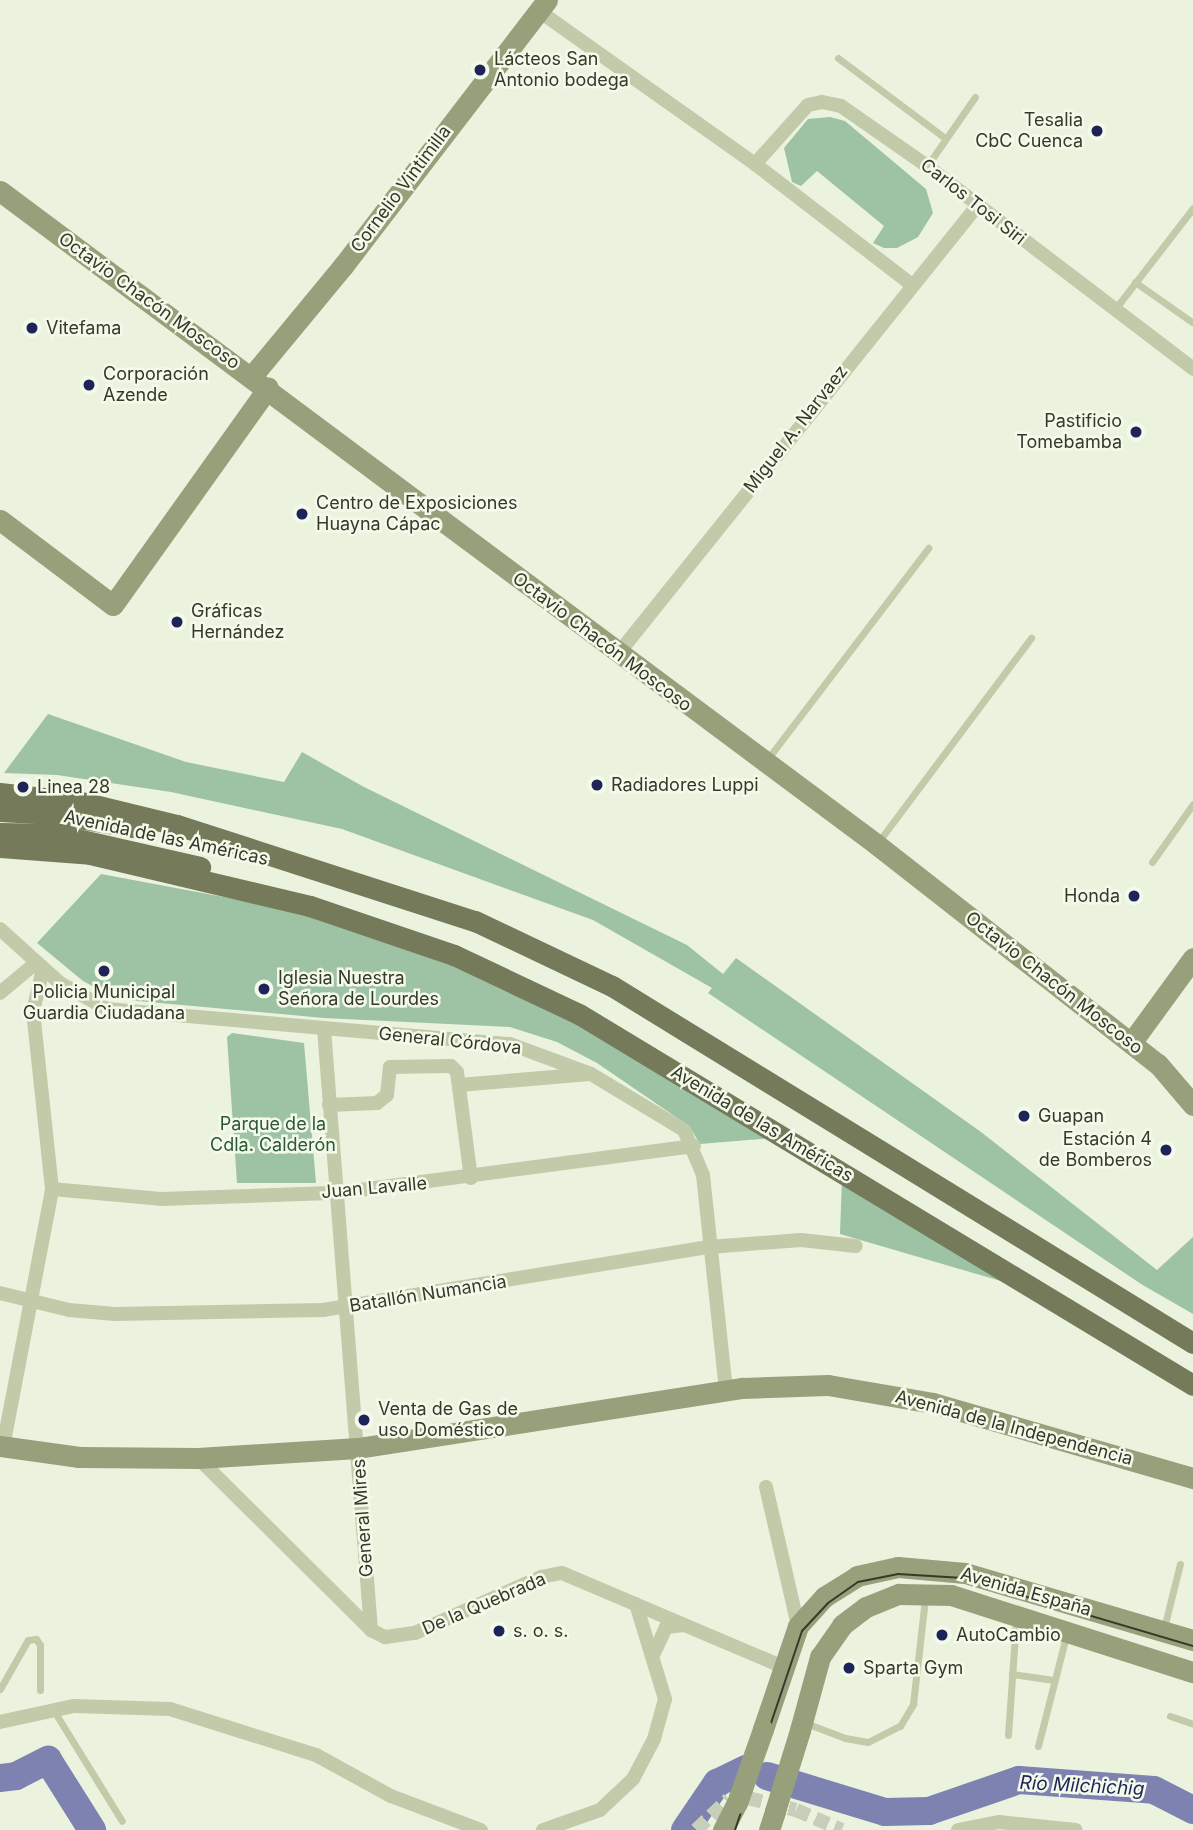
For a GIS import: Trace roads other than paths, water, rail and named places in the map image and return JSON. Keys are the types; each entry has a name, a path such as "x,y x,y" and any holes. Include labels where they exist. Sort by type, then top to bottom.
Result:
{"main road":[{"name":"Avenida de las Américas","path":"0,793 86,803 177,825 475,921 612,986 1193,1343"},
{"name":"Avenida de las Américas","path":"0,811 54,814 133,827 330,875"},
{"name":"Avenida de las Américas","path":"0,833 55,834 138,849 230,876 454,955 579,1014 1193,1385"},
{"name":"Avenida de las Américas","path":"0,847 90,854 310,906"}],"street":[{"path":"536,4 755,164 911,284"},
{"name":"Cornelio Vintimilla","path":"0,520 113,605 260,382 536,4"},
{"name":"Carlos Tosi Siri","path":"755,164 808,105 822,102 861,117 1193,369"},
{"name":"Octavio Chacón Moscoso","path":"0,191 260,382 618,654 876,844 1158,1064 1193,1105"},
{"name":"Miguel A. Narvaez","path":"618,654 911,284 977,206"},
{"name":"General Córdova","path":"0,929 40,965 89,1003 107,1009 510,1044 591,1074 684,1130 694,1146 703,1175 726,1391"},
{"path":"1130,1043 1193,958"},
{"path":"0,993 40,965"},
{"path":"2,1446 52,1189 33,1012 40,965"},
{"name":"General Mires","path":"324,1029 371,1630"},
{"path":"330,1105 377,1103 387,1095 390,1068 399,1065 451,1066 459,1085 471,1178"},
{"path":"459,1085 591,1074"},
{"name":"Juan Lavalle","path":"52,1189 161,1199 337,1194 694,1146"},
{"name":"Batallón Numancia","path":"0,1293 69,1310 170,1315 346,1308 709,1247 800,1240 856,1246"},
{"name":"Avenida de la Independencia","path":"2,1446 79,1457 198,1458 358,1448 726,1391 828,1385 873,1390 933,1403 1193,1478"},
{"path":"198,1458 371,1630"},
{"path":"766,1487 798,1626"},
{"name":"Avenida España","path":"723,1830 737,1803 798,1626 824,1597 857,1576 898,1567 965,1573 1193,1640"},
{"name":"De la Quebrada","path":"371,1630 385,1637 408,1635 541,1577 562,1573 783,1667"},
{"name":"Avenida España","path":"774,1825 820,1657 842,1625 866,1607 899,1594 925,1592 1016,1616 1193,1672"},
{"path":"543,1830 600,1810 633,1779 654,1739 664,1699 654,1653 636,1604"},
{"path":"654,1653 666,1627 685,1625"},
{"path":"0,1722 74,1706 170,1709 316,1755 391,1796 481,1830"},
{"path":"958,1830 999,1822 1076,1830"}],"lane":[{"path":"838,58 945,138"},
{"path":"927,166 975,97"},
{"path":"1115,309 1193,208"},
{"path":"1135,282 1192,322"},
{"path":"766,761 928,548"},
{"path":"876,844 1031,638"},
{"path":"1152,862 1193,804"},
{"path":"1163,1632 1180,1564"},
{"path":"802,1726 868,1742 900,1726 913,1704 925,1592"},
{"path":"1008,1735 1016,1616"},
{"path":"1038,1746 1066,1631"},
{"path":"0,1689 28,1640 36,1639 40,1645 40,1690"},
{"path":"1012,1674 1055,1680"},
{"path":"54,1711 122,1821"},
{"path":"1170,1716 1193,1724"}],"waterway":[{"name":"Río Milchichig","path":"0,1778 16,1776 48,1760 92,1830"},
{"name":"Río Milchichig","path":"685,1830 717,1783 746,1769"},
{"name":"Río Milchichig","path":"767,1776 885,1812 929,1811 1019,1780 1154,1790 1193,1810"}],"tunnel":[{"path":"696,1830 729,1799 748,1798 796,1810 842,1830"}],"tram line":[{"path":"735,1830 802,1631 828,1603 858,1582 898,1574 963,1578 1193,1646"}],"place":[{"name":"Lácteos San Antonio bodega","path":"480,70"},
{"name":"Tesalia CbC Cuenca","path":"1097,131"},
{"name":"Vitefama","path":"32,328"},
{"name":"Corporación Azende","path":"89,385"},
{"name":"Pastificio Tomebamba","path":"1136,432"},
{"name":"Centro de Exposiciones Huayna Cápac","path":"302,514"},
{"name":"Gráficas Hernández","path":"177,622"},
{"name":"Radiadores Luppi","path":"597,785"},
{"name":"Linea 28","path":"23,787"},
{"name":"Honda","path":"1134,896"},
{"name":"Policia Municipal Guardia Ciudadana","path":"104,971"},
{"name":"Iglesia Nuestra Señora de Lourdes","path":"264,989"},
{"name":"Guapan","path":"1024,1116"},
{"name":"Estación 4 de Bomberos","path":"1166,1150"},
{"name":"Venta de Gas de uso Doméstico","path":"364,1420"},
{"name":"s. o. s.","path":"499,1631"},
{"name":"AutoCambio","path":"942,1635"},
{"name":"Sparta Gym","path":"849,1668"}],"park label":[{"name":"Parque de la Cdla. Calderón","path":"273,1135"}]}
